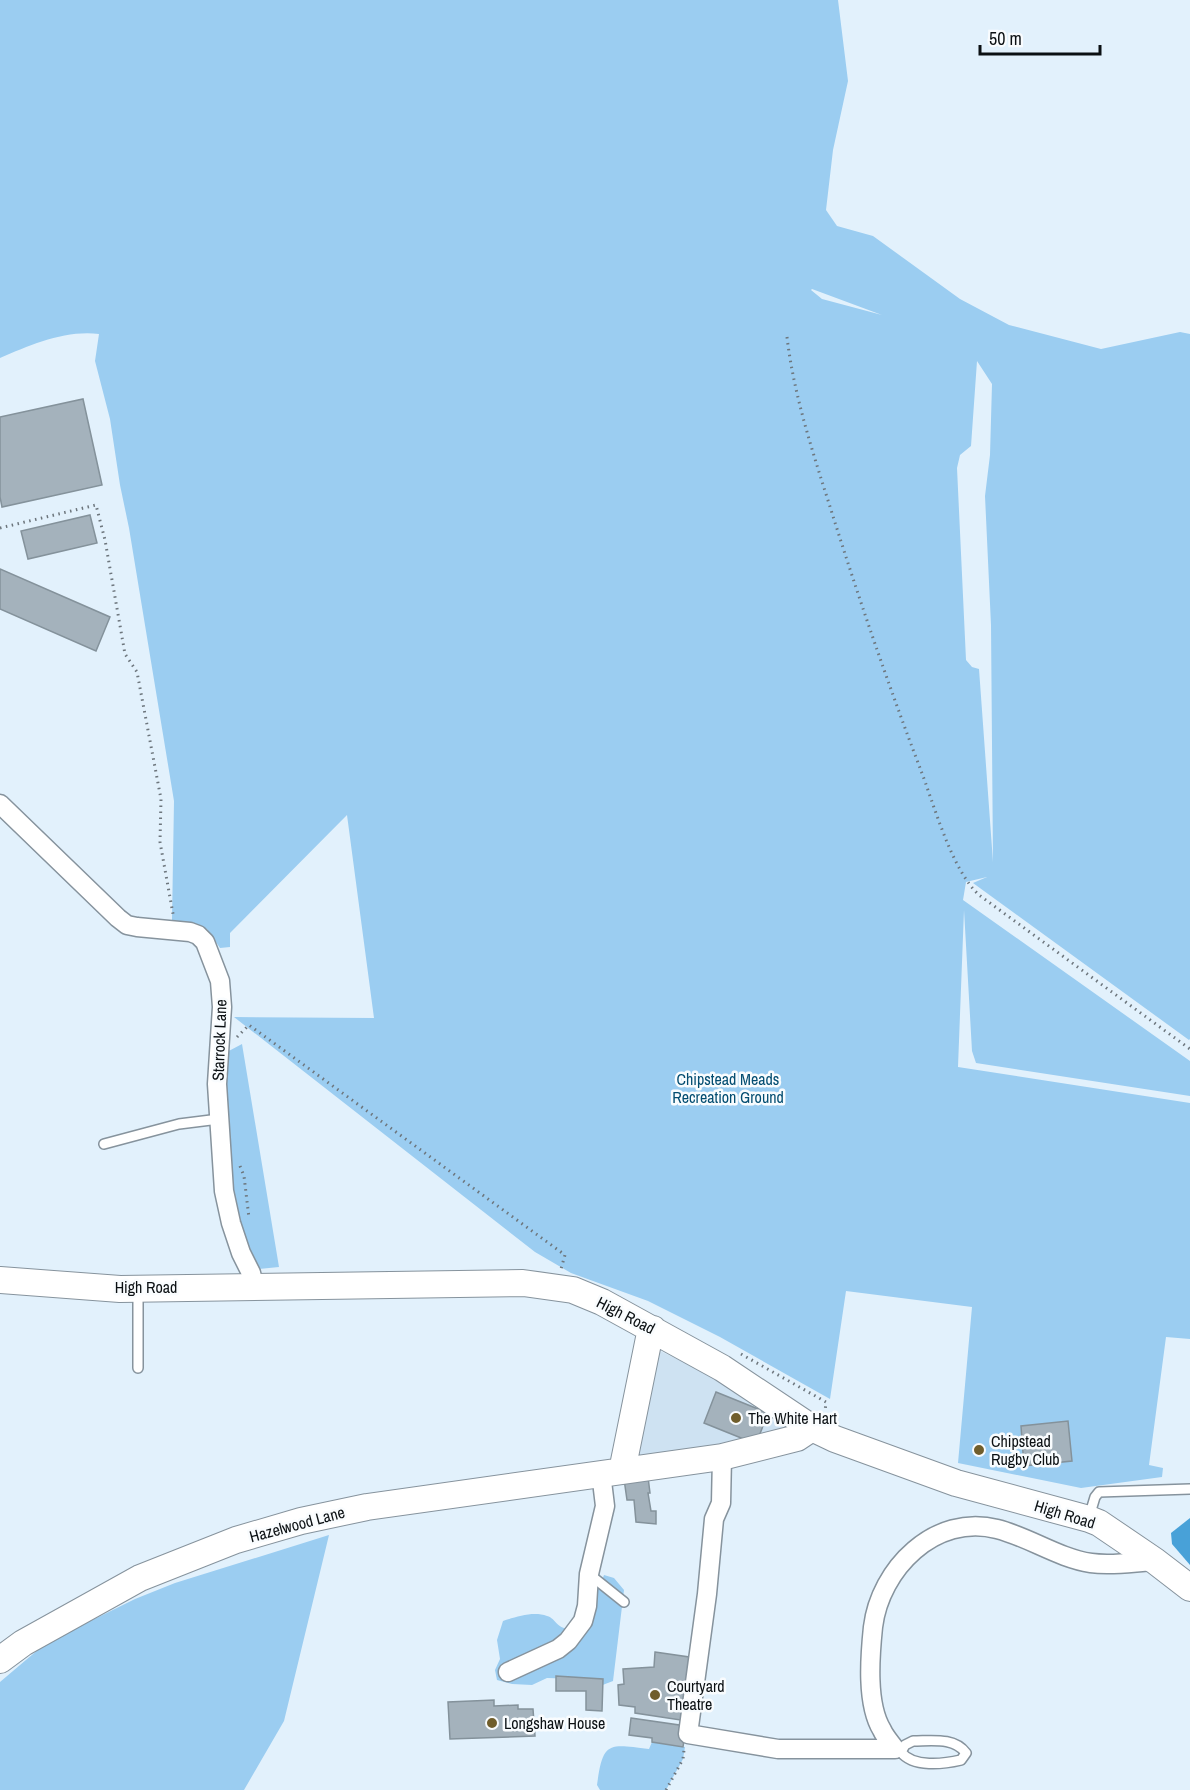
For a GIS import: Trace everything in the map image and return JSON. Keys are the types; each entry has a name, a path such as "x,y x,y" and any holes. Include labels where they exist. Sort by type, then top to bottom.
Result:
{"street":[{"name":"Starrock Lane","path":"0,804 117,918 127,925 198,935 205,942 220,981 222,1007 217,1084 224,1191 231,1223 254,1286"},
{"name":"High Road","path":"0,1280 138,1288 523,1283 573,1290 602,1302 722,1368 812,1428 854,1447 956,1483 1089,1519 1112,1530 1190,1588"},
{"path":"508,1672 558,1649 568,1641 583,1621 587,1606 589,1574 611,1472 653,1329"},
{"name":"Hazelwood Lane","path":"0,1660 23,1643 140,1578 236,1540 334,1513 722,1457 797,1438 812,1428"},
{"path":"722,1457 721,1503 714,1519 707,1594 688,1734 778,1749 898,1750"},
{"path":"898,1750 880,1729 873,1704 869,1658 874,1618 887,1582 906,1558 927,1539 972,1525 997,1529 1077,1560 1092,1563 1155,1561"}],"lane":[{"path":"104,1144 179,1124 219,1119"},
{"path":"138,1288 138,1368"},
{"path":"1089,1519 1095,1497 1100,1492 1190,1489"},
{"path":"589,1574 624,1602"},
{"path":"914,1741 932,1741 960,1745 966,1753 962,1760 931,1763 905,1758 898,1750 914,1741"}],"path":[{"path":"787,337 796,391 855,587 888,684 948,842 966,882 978,895 1190,1048"},
{"path":"0,528 96,505 105,540 125,654 137,672 159,787 160,842 176,931"},
{"path":"220,1043 230,1044 249,1025 565,1255 560,1273"},
{"path":"240,1165 244,1176 250,1228"},
{"path":"666,1790 682,1759 688,1734"}],"shaded area":[{"path":"658,1350 721,1380 797,1428 631,1464"},
{"path":"1190,1518 1190,1565 1172,1544 1171,1533"}],"green space":[{"name":"Chipstead Meads Recreation Ground","path":"0,0 838,0 848,81 833,150 826,210 837,226 873,236 960,299 1009,325 1101,349 1180,332 1190,334 1190,1039 973,883 987,877 966,882 963,900 1190,1061 1190,1096 976,1063 972,1051 964,910 958,1067 1190,1103 1190,1339 1166,1337 1149,1465 1163,1468 1162,1477 1081,1488 958,1463 972,1307 846,1291 830,1399 720,1337 648,1301 571,1273 535,1252 234,1017 374,1018 347,815 230,933 230,947 220,948 207,929 172,920 174,801 110,419 95,361 99,334 60,336 0,358","holes":["812,289 882,315 822,299","977,361 992,384 990,455 985,496 991,625 993,862 979,669 972,667 966,660 957,468 960,455 971,446"]},
{"path":"242,1044 279,1267 259,1269 252,1265 235,1222 221,1081 225,1053"},
{"path":"329,1535 284,1721 244,1790 0,1790 0,1682 46,1643 135,1599 175,1583"},
{"path":"604,1575 614,1578 624,1590 613,1681 600,1686 579,1679 547,1678 532,1685 512,1684 497,1680 495,1670 500,1659 497,1640 503,1621 536,1614 550,1617 561,1627 571,1630 588,1595 599,1588"},
{"path":"652,1742 685,1747 683,1759 666,1790 600,1790 597,1785 605,1753 610,1749 624,1746 649,1749"}],"building":[{"path":"83,399 102,485 2,507 0,417"},
{"path":"90,515 97,543 28,559 21,531"},
{"path":"0,569 110,617 96,651 0,609"},
{"name":"The White Hart","path":"716,1392 768,1413 756,1444 704,1423"},
{"path":"1068,1421 1072,1461 1024,1466 1021,1426"},
{"path":"648,1477 651,1511 656,1511 656,1524 636,1522 634,1500 627,1500 624,1479"},
{"name":"Courtyard Theatre","path":"655,1652 696,1658 687,1721 635,1713 635,1707 619,1705 618,1685 624,1684 623,1669 654,1667"},
{"path":"556,1676 603,1679 602,1711 586,1710 586,1691 556,1691"},
{"name":"Longshaw House","path":"494,1700 494,1706 518,1705 518,1709 533,1709 535,1736 450,1739 448,1702"},
{"path":"631,1718 686,1726 683,1747 652,1742 652,1738 629,1735"}],"place":[{"name":"The White Hart","path":"736,1418"},
{"name":"Chipstead Rugby Club","path":"979,1450"},
{"name":"Courtyard Theatre","path":"655,1695"},
{"name":"Longshaw House","path":"492,1723"}]}
